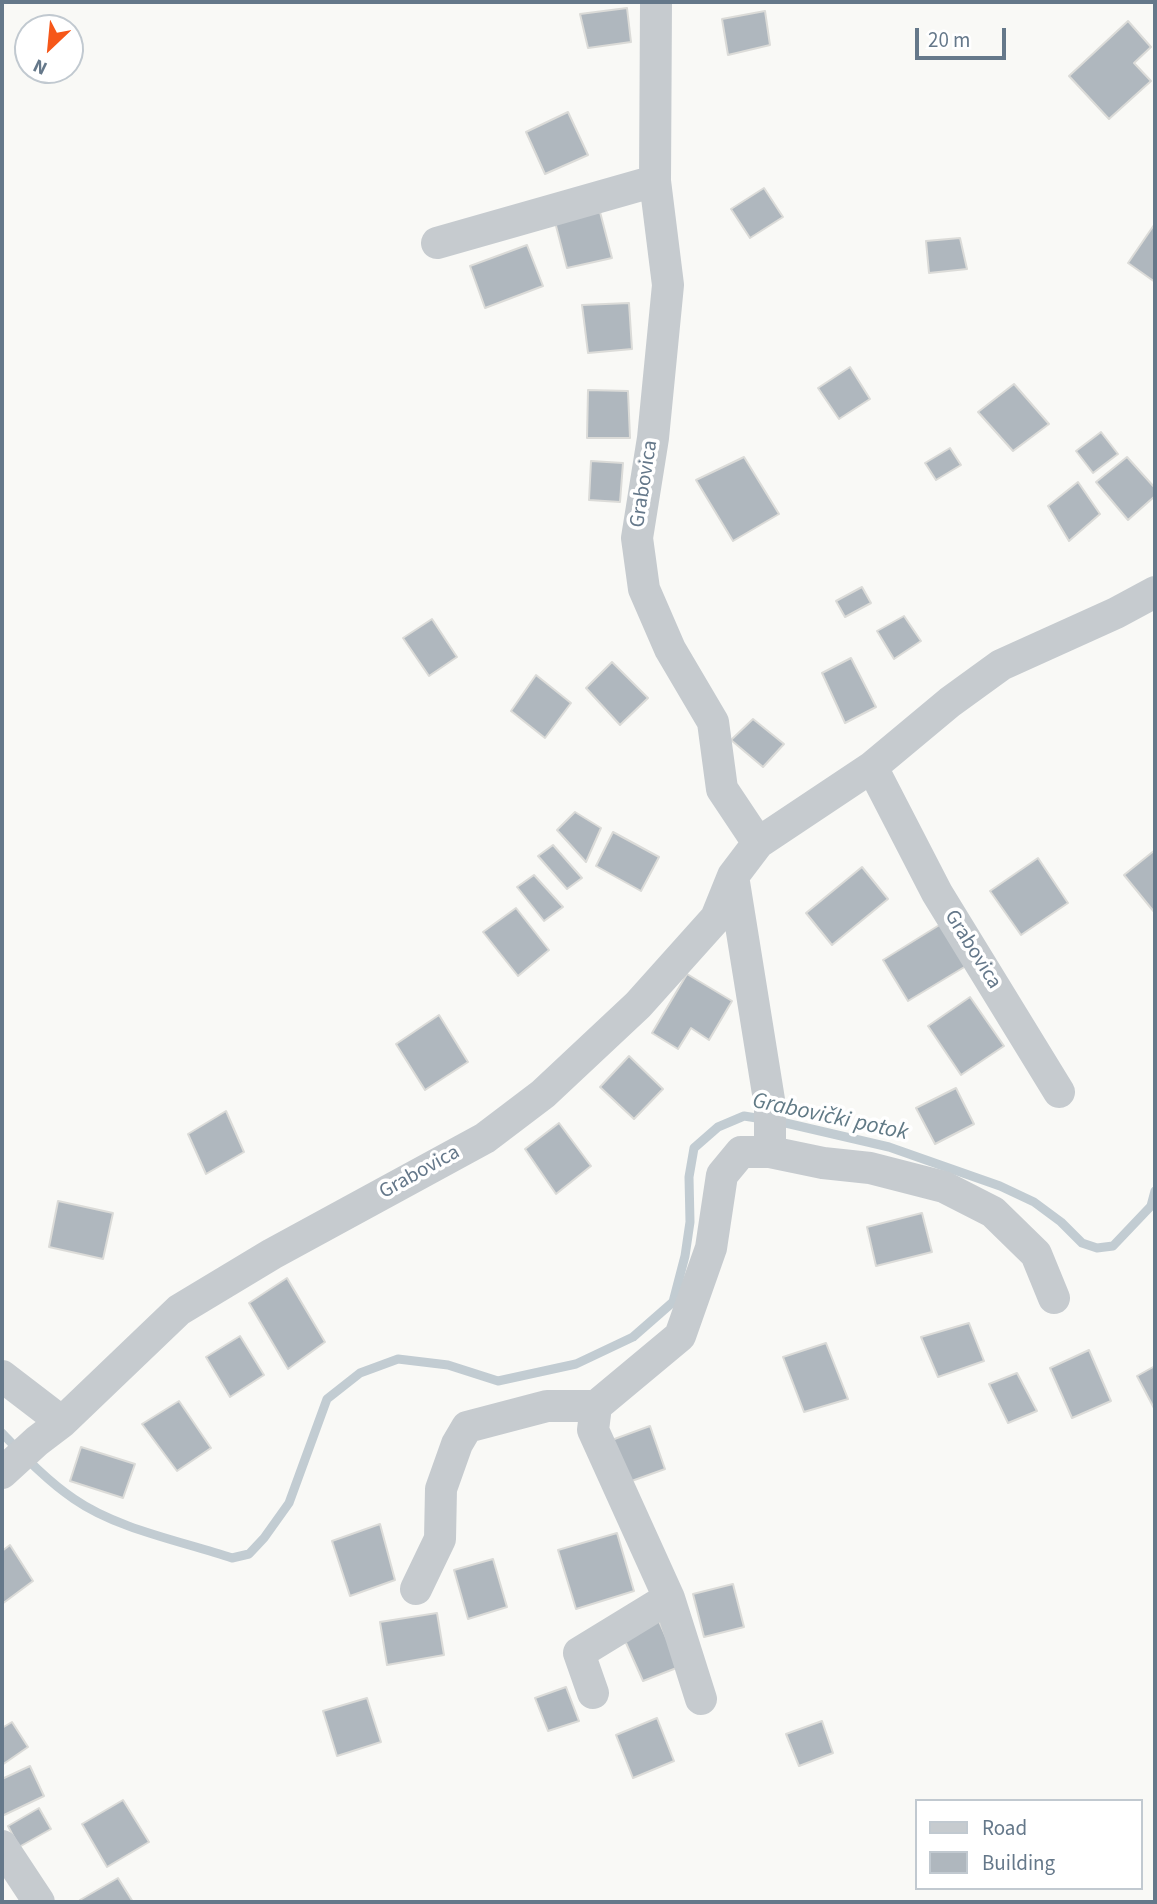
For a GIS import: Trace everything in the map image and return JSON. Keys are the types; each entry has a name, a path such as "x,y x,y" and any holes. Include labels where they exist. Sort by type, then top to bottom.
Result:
{"street":[{"name":"Grabovica","path":"656,2 655,181 668,285 653,438 637,538 644,589 670,649 713,722 722,789 758,843"},
{"path":"437,243 655,181"},
{"name":"Grabovica","path":"4,1471 62,1422 179,1310 283,1248 485,1138 543,1094 638,1005 716,918 733,876 758,843 873,767 950,702 1001,665 1116,613 1155,592"},
{"name":"Grabovica","path":"873,767 937,892 1059,1092"},
{"path":"733,876 770,1131"},
{"path":"770,1131 823,1163 870,1168 944,1187 993,1212 1036,1254 1054,1298"},
{"path":"416,1589 440,1539 441,1489 457,1444 467,1427 547,1406 596,1406 680,1336 711,1248 722,1175 741,1152 770,1131"},
{"path":"2,1376 62,1422"},
{"path":"596,1406 593,1430 669,1598 701,1699"},
{"path":"593,1693 579,1653 669,1598"},
{"path":"2,1846 39,1902"}],"building":[{"path":"627,8 631,42 588,48 580,14"},
{"path":"765,11 770,45 728,55 722,19"},
{"path":"1128,21 1151,47 1134,63 1151,81 1109,119 1069,76"},
{"path":"568,112 588,155 545,174 526,132"},
{"path":"764,188 783,217 750,238 731,209"},
{"path":"600,212 612,258 567,268 555,222"},
{"path":"1155,226 1155,282 1128,263"},
{"path":"960,238 967,269 929,273 926,241"},
{"path":"527,245 543,286 485,308 470,266"},
{"path":"629,303 632,349 588,353 582,305"},
{"path":"850,367 870,399 839,419 818,388"},
{"path":"1014,384 1049,424 1013,451 978,412"},
{"path":"588,390 628,391 630,438 587,438"},
{"path":"1101,432 1118,454 1093,473 1076,451"},
{"path":"950,448 961,465 936,480 925,463"},
{"path":"744,457 779,514 733,541 696,480"},
{"path":"1127,457 1155,488 1155,496 1128,520 1096,482"},
{"path":"591,461 623,463 620,502 589,500"},
{"path":"1078,482 1100,514 1069,541 1048,506"},
{"path":"862,587 871,603 845,617 836,601"},
{"path":"904,616 921,641 894,659 877,631"},
{"path":"432,619 457,657 429,676 403,638"},
{"path":"851,658 876,707 845,723 822,673"},
{"path":"612,662 648,698 620,725 586,688"},
{"path":"536,675 571,703 545,738 511,711"},
{"path":"753,719 784,744 763,767 731,740"},
{"path":"575,812 601,828 586,862 557,830"},
{"path":"613,832 659,857 641,891 596,866"},
{"path":"553,845 582,878 567,889 538,856"},
{"path":"1155,850 1155,913 1124,875"},
{"path":"1038,858 1068,903 1021,935 990,891"},
{"path":"862,867 888,899 832,945 806,913"},
{"path":"534,875 563,907 544,921 517,887"},
{"path":"516,908 549,950 518,976 483,932"},
{"path":"941,924 966,966 908,1001 883,960"},
{"path":"687,974 732,1001 709,1040 691,1028 678,1049 652,1033"},
{"path":"970,997 1004,1046 961,1075 928,1026"},
{"path":"439,1015 468,1062 425,1090 396,1044"},
{"path":"629,1056 663,1089 634,1119 600,1087"},
{"path":"956,1088 974,1124 935,1144 916,1108"},
{"path":"226,1111 244,1152 206,1174 188,1134"},
{"path":"559,1123 591,1166 556,1194 525,1149"},
{"path":"58,1201 113,1213 103,1259 49,1247"},
{"path":"922,1213 932,1252 876,1266 867,1227"},
{"path":"287,1278 325,1342 288,1369 249,1303"},
{"path":"969,1323 984,1361 938,1377 921,1337"},
{"path":"240,1336 264,1375 230,1397 206,1357"},
{"path":"826,1343 848,1399 804,1412 783,1357"},
{"path":"1089,1350 1111,1401 1072,1418 1050,1368"},
{"path":"1155,1366 1155,1410 1137,1376"},
{"path":"1017,1373 1037,1411 1008,1423 989,1384"},
{"path":"179,1401 211,1448 177,1471 142,1424"},
{"path":"650,1426 665,1469 626,1483 609,1441"},
{"path":"81,1447 135,1464 123,1498 70,1481"},
{"path":"380,1524 395,1580 350,1596 332,1541"},
{"path":"617,1533 634,1591 576,1609 558,1550"},
{"path":"10,1545 33,1581 2,1604 2,1551"},
{"path":"493,1559 507,1607 468,1619 454,1570"},
{"path":"733,1584 744,1627 704,1637 693,1594"},
{"path":"437,1613 444,1655 387,1665 380,1622"},
{"path":"659,1621 679,1667 643,1681 622,1634"},
{"path":"566,1687 579,1721 548,1731 535,1698"},
{"path":"367,1698 381,1742 337,1756 323,1711"},
{"path":"657,1718 674,1761 633,1778 616,1735"},
{"path":"822,1721 833,1753 799,1766 786,1734"},
{"path":"12,1722 28,1747 2,1765 2,1728"},
{"path":"30,1766 44,1796 2,1816 2,1779"},
{"path":"123,1800 149,1842 107,1867 82,1824"},
{"path":"39,1808 51,1829 19,1847 8,1826"},
{"path":"118,1878 133,1902 81,1902 80,1900"}],"waterway":[{"name":"Grabovički potok","path":"2,1433 54,1484 91,1509 129,1526 232,1558 249,1554 289,1503 327,1399 360,1373 398,1359 448,1365 498,1381 576,1364 633,1337 673,1302 685,1256 690,1222 689,1177 694,1148 718,1127 744,1116 763,1119"},
{"name":"Grabovički potok","path":"777,1121 889,1147 1000,1186 1034,1202 1061,1222 1082,1243 1097,1248 1113,1246 1151,1206 1155,1191"}]}
